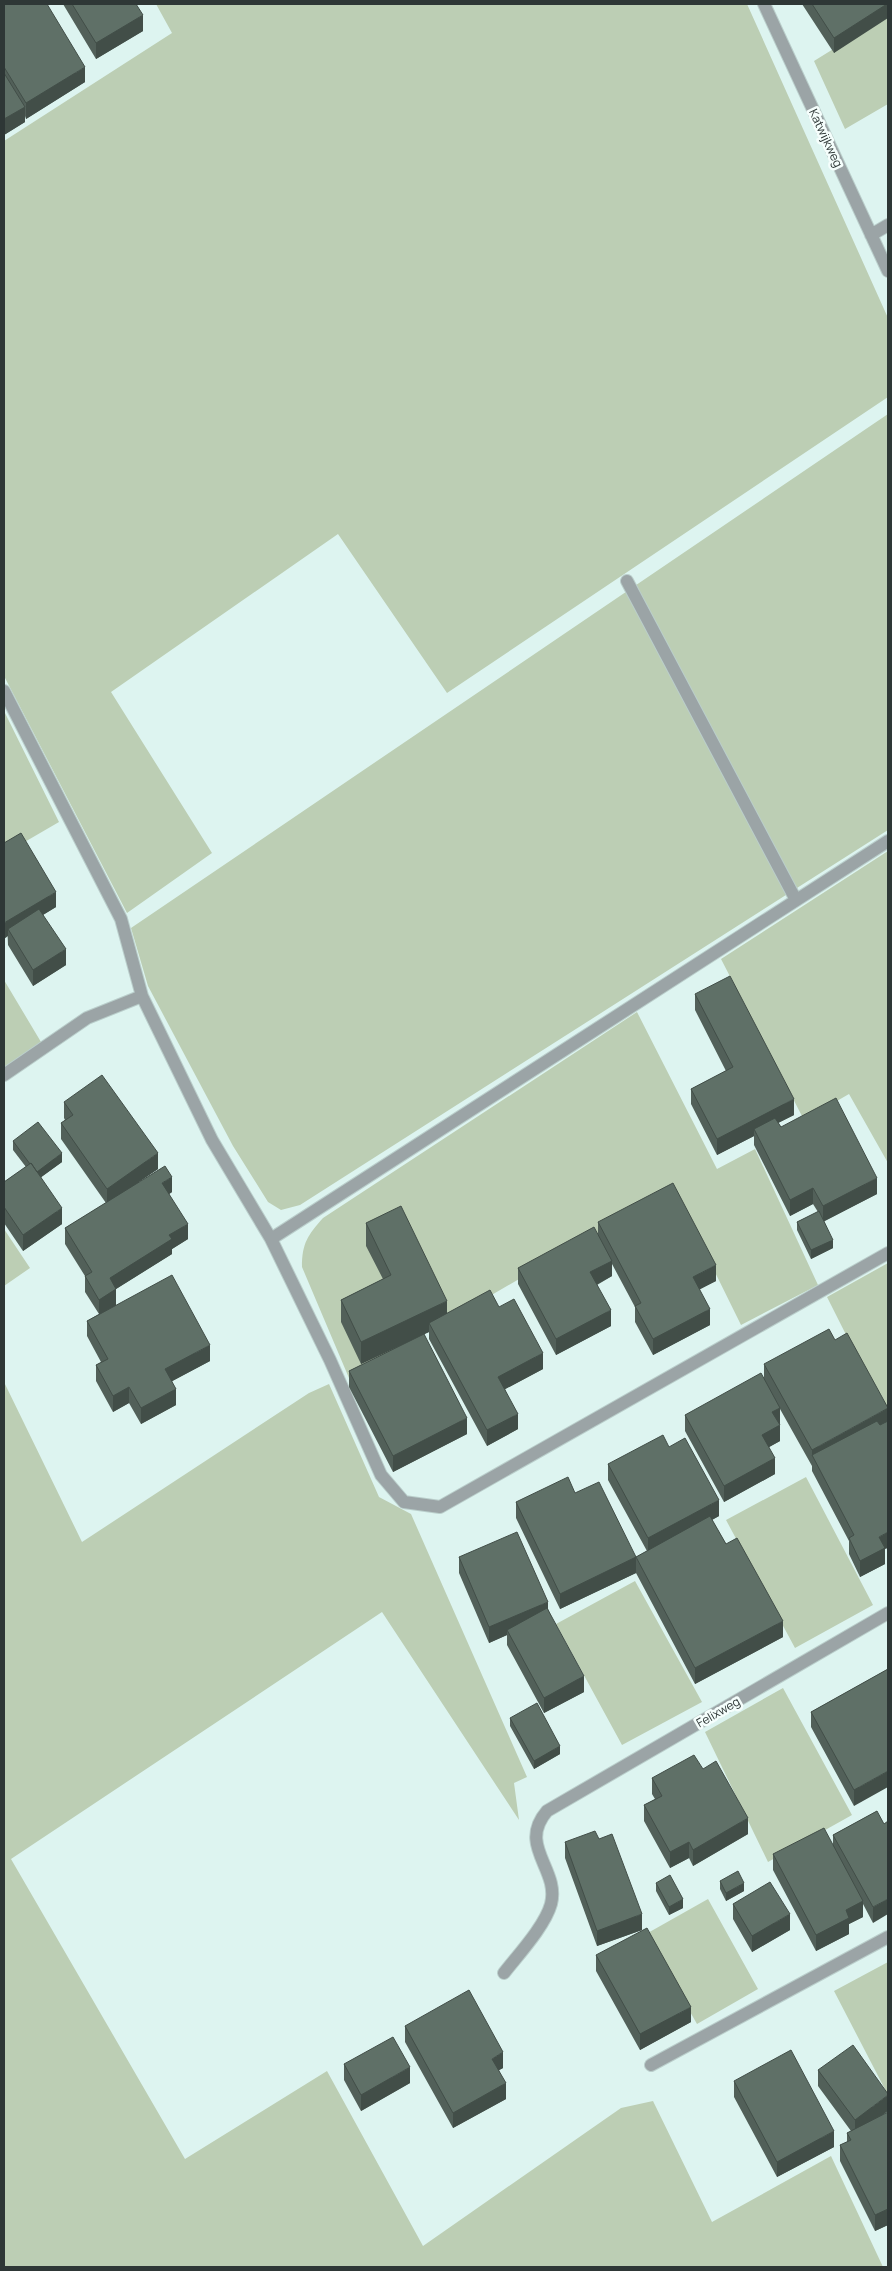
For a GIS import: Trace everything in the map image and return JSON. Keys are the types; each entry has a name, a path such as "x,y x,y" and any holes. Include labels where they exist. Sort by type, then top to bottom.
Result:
{"street":[{"name":"Katwijkweg","path":"764,4 888,271"},
{"path":"871,235 888,225"},
{"path":"627,581 796,900"},
{"path":"4,690 120,919 142,996 212,1140 271,1239 330,1360 380,1475 404,1502 440,1507 888,1253"},
{"path":"271,1239 888,841"},
{"path":"4,1075 87,1018 142,996"},
{"name":"Felixweg","path":"504,1974 546,1916 551,1903 552,1889 535,1837 538,1822 547,1811 888,1612"},
{"path":"651,2065 888,1937"}],"green space":[{"path":"156,4 747,4 888,318 888,397 447,693 338,534 111,692 212,853 127,913 4,676 4,141 172,33"},
{"path":"888,15 888,104 845,129 814,61"},
{"path":"888,414 888,830 300,1205 281,1210 268,1202 233,1146 148,986 131,928"},
{"path":"4,711 59,822 4,854"},
{"path":"888,851 888,1163 849,1094 804,1120 721,959"},
{"path":"4,980 41,1042 4,1067"},
{"path":"637,1012 717,1169 755,1149 818,1285 741,1325 674,1189 349,1378 302,1267 305,1245 313,1229 323,1218"},
{"path":"4,1229 30,1268 4,1286"},
{"path":"888,1263 888,1418 827,1297"},
{"path":"4,1382 82,1542 309,1393 329,1384 379,1497 411,1514 527,1777 514,1783 519,1820 382,1612 11,1859 185,2159 327,2071 423,2246 621,2108 653,2101 712,2222 831,2156 883,2267 4,2267"},
{"path":"806,1477 873,1605 795,1648 726,1520"},
{"path":"635,1581 702,1702 622,1745 556,1624"},
{"path":"783,1688 852,1815 768,1862 705,1732"},
{"path":"708,1899 758,1989 697,2024 646,1934"},
{"path":"888,1962 888,2095 834,1991"}],"building":[{"path":"4,4 47,4 85,67 26,103 4,67"},
{"path":"72,4 136,4 143,15 96,43"},
{"path":"812,4 887,4 834,38"},
{"path":"4,73 25,107 4,119"},
{"path":"21,833 56,892 4,923 4,843"},
{"path":"39,909 66,949 33,970 8,929"},
{"path":"730,976 794,1099 717,1139 691,1089 733,1067 695,994"},
{"path":"102,1075 158,1153 107,1189 61,1123 73,1115 64,1102"},
{"path":"836,1098 877,1178 823,1206 813,1188 790,1200 754,1129 775,1118 781,1127"},
{"path":"38,1122 62,1153 37,1172 13,1141"},
{"path":"31,1163 62,1208 23,1235 4,1207 4,1182"},
{"path":"165,1166 172,1177 162,1183 188,1224 169,1235 172,1239 110,1278 116,1289 99,1300 85,1276 92,1272 65,1228"},
{"path":"673,1183 716,1265 693,1277 710,1309 653,1339 635,1306 641,1303 598,1222"},
{"path":"401,1206 447,1301 361,1342 341,1300 391,1275 366,1223"},
{"path":"819,1211 833,1240 811,1250 797,1222"},
{"path":"594,1227 612,1261 590,1272 611,1310 556,1339 518,1268"},
{"path":"172,1275 210,1345 165,1369 176,1389 141,1408 129,1387 113,1396 96,1365 108,1359 87,1321"},
{"path":"490,1290 499,1307 514,1299 543,1353 498,1377 518,1414 487,1430 429,1323"},
{"path":"829,1329 835,1340 847,1333 888,1408 812,1450 764,1364"},
{"path":"424,1334 467,1418 393,1456 349,1371"},
{"path":"761,1373 780,1408 772,1412 780,1425 762,1435 775,1458 724,1486 685,1415"},
{"path":"877,1421 880,1425 888,1421 888,1532 879,1537 885,1548 860,1561 849,1538 854,1535 812,1455"},
{"path":"663,1435 669,1447 685,1438 719,1500 648,1538 608,1464"},
{"path":"568,1477 575,1493 599,1482 636,1557 560,1594 516,1502"},
{"path":"710,1516 726,1544 737,1538 783,1621 695,1668 636,1557"},
{"path":"517,1532 548,1602 489,1627 459,1557"},
{"path":"547,1608 584,1676 544,1698 507,1630"},
{"path":"888,1669 888,1771 854,1790 811,1712"},
{"path":"537,1703 560,1746 534,1761 510,1718"},
{"path":"694,1755 703,1769 716,1761 748,1818 693,1850 689,1842 670,1852 644,1805 662,1796 652,1778"},
{"path":"877,1811 884,1824 888,1821 888,1899 873,1907 833,1835"},
{"path":"824,1828 863,1901 846,1910 849,1918 816,1935 773,1854"},
{"path":"595,1831 599,1839 612,1834 642,1914 597,1931 565,1842"},
{"path":"738,1871 744,1883 726,1893 720,1881"},
{"path":"670,1875 683,1899 669,1907 656,1883"},
{"path":"770,1882 790,1914 752,1936 733,1904"},
{"path":"647,1928 691,2007 640,2034 596,1955"},
{"path":"469,1990 503,2052 492,2059 506,2083 453,2113 405,2026"},
{"path":"393,2037 410,2067 361,2095 344,2064"},
{"path":"853,2045 888,2094 855,2120 818,2070"},
{"path":"791,2050 834,2131 777,2162 734,2081"},
{"path":"888,2112 888,2209 875,2215 840,2145 851,2140 847,2133"}]}
